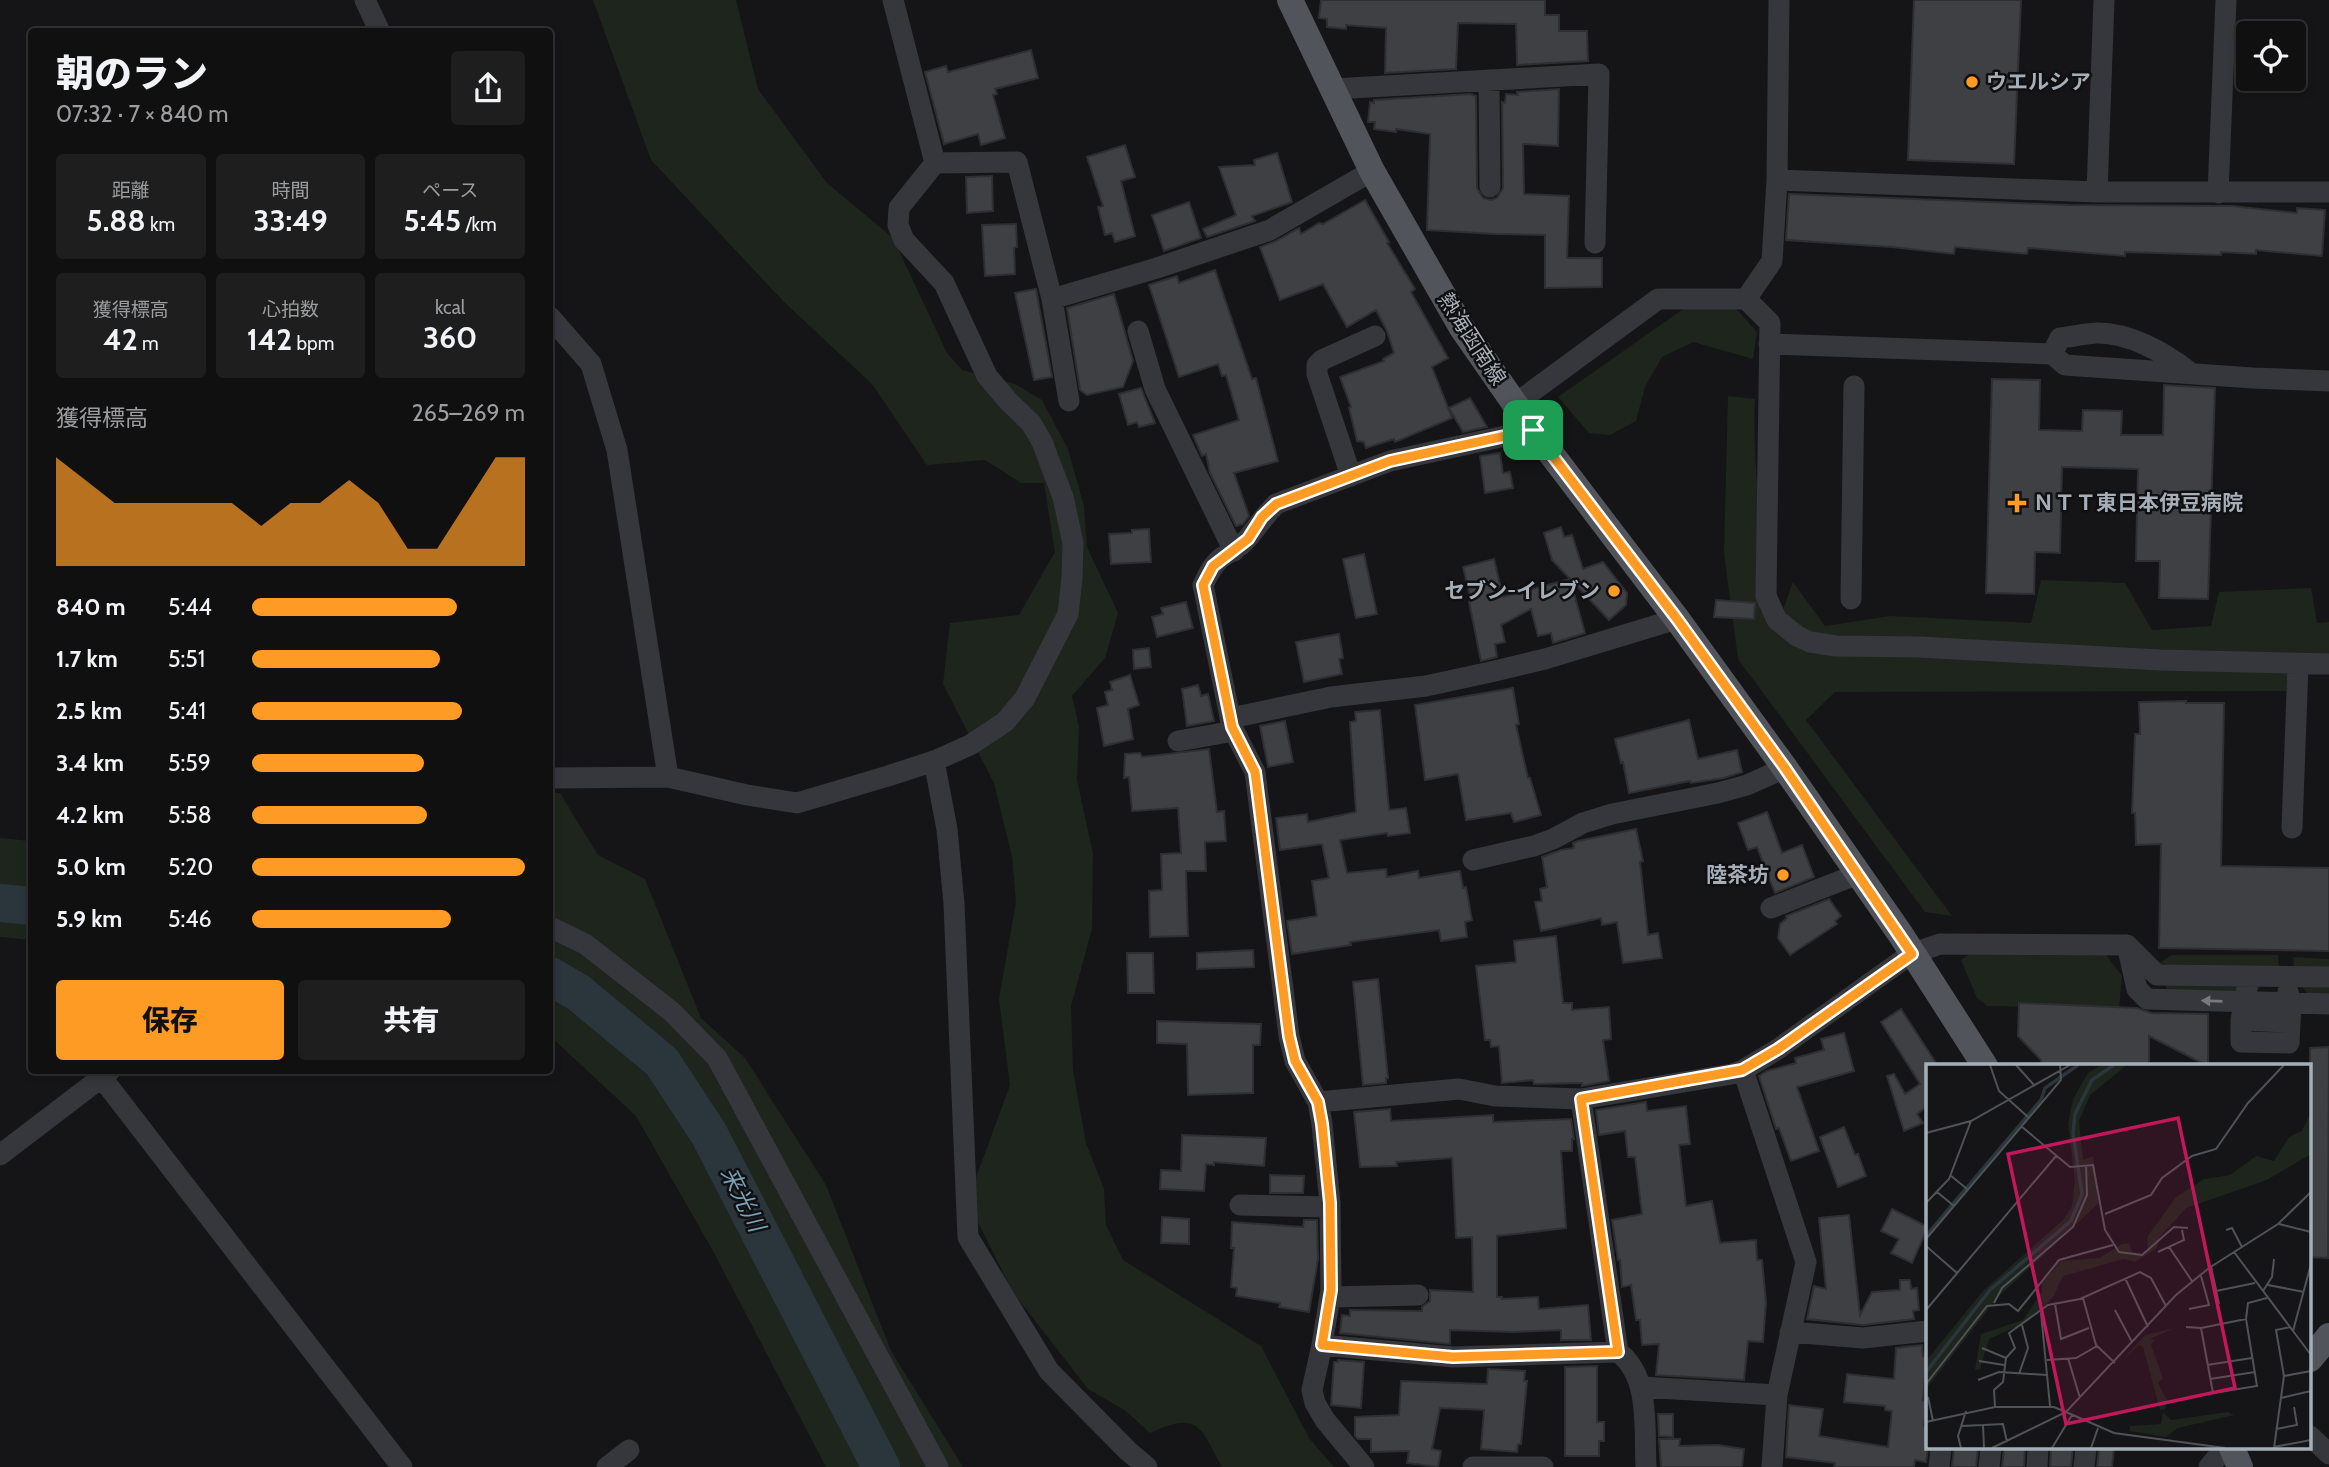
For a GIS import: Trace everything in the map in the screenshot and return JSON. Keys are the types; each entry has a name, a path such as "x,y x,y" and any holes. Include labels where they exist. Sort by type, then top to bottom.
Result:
{"main road":[{"name":"熱海函南線","path":"1290,0 1372,171 1462,328 1533,430 1677,619 1785,768 1984,1064"},
{"path":"2312,1357 2329,1336"},
{"path":"2233,1450 2240,1467"}],"street":[{"path":"365,0 378,28"},
{"path":"893,0 935,163"},
{"path":"1746,299 1772,261 1777,180 1779,0"},
{"path":"2097,192 2104,0"},
{"path":"2217,193 2226,0"},
{"path":"1333,89 1599,74 1595,243"},
{"path":"1489,80 1490,187"},
{"path":"935,163 1017,162 1052,299 1069,401"},
{"path":"553,778 667,777 797,803 934,761 970,745 1005,722 1025,698 1068,614 1073,543 1063,497 1042,442 1031,423 987,376 944,283 904,240 898,225 899,208 935,163"},
{"path":"1052,299 1157,268 1270,230 1372,171"},
{"path":"1777,180 2097,192 2329,192"},
{"path":"1515,404 1658,299 1746,299 1770,323 1766,596 1777,621 1797,636 1810,642 1836,646 1919,647 2160,660 2329,664"},
{"path":"553,320 591,364 617,450 667,777"},
{"path":"1138,331 1155,389 1234,551"},
{"path":"2052,354 2060,338 2098,333 2132,339 2178,363 2191,373"},
{"path":"1351,476 1317,373 1317,365 1322,360 1375,335"},
{"path":"1769,345 2052,354 2065,365 2329,381"},
{"path":"1851,600 1854,386"},
{"path":"1364,1467 1325,1420 1315,1404 1312,1390 1330,1297 1330,1207 1322,1124 1318,1102 1295,1061 1292,1048 1255,772 1232,724 1203,585 1213,566 1248,539 1262,517 1276,504 1390,461 1533,430"},
{"path":"1178,741 1331,697 1426,686 1545,659 1677,619"},
{"path":"2292,828 2298,665"},
{"path":"934,761 947,829 954,904 968,1237 1049,1371 1147,1467"},
{"path":"1473,860 1534,846 1583,823 1612,814 1747,785 1785,768"},
{"path":"1771,908 1858,874"},
{"path":"553,928 585,944 672,1012 717,1058 937,1467"},
{"path":"1318,1102 1459,1088 1495,1096 1581,1099 1742,1070 1778,1049 1912,954 1940,944 2127,945 2157,975 2329,977"},
{"path":"2127,945 2137,989 2147,999 2242,1011 2290,1012 2329,1004"},
{"path":"2250,976 2242,1011 2241,1042 2289,1042 2290,1012 2283,976"},
{"path":"1742,1070 1806,1262 1777,1395 1772,1467"},
{"path":"0,1155 106,1074 402,1467"},
{"path":"1581,1099 1618,1352"},
{"path":"1240,1205 1330,1207"},
{"path":"1330,1297 1418,1295"},
{"path":"1790,1332 1863,1338 1926,1331"},
{"path":"1322,1345 1453,1357 1618,1352 1629,1360 1641,1387 1646,1467"},
{"path":"1641,1387 1777,1395"},
{"path":"2312,1438 2329,1454"},
{"path":"607,1467 629,1450"},
{"path":"2209,1467 2223,1450"},
{"path":"1473,1467 1544,1467"}],"shaded area":[{"path":"593,0 736,0 758,89 827,183 893,238 947,353 962,370 1015,384 1042,400 1068,449 1084,506 1087,547 1118,613 1105,658 1072,696 1079,727 1077,780 1093,854 1092,929 1071,1006 1073,1070 1086,1143 1104,1189 1106,1225 1123,1260 1261,1346 1309,1438 1334,1467 1222,1467 1196,1426 1179,1423 1150,1433 1126,1411 1088,1389 1012,1291 976,1218 974,1183 1010,1085 999,999 1016,902 1012,857 994,783 943,684 950,623 1019,615 1055,552 1044,483 1021,483 985,460 927,465 872,384 784,302 651,160"},
{"path":"1732,304 1757,332 1753,359 1693,342 1662,357 1645,387 1636,421 1610,435 1589,433 1558,397 1689,305"},
{"path":"1728,396 1755,399 1757,486 1776,629 1793,582 1825,626 1890,616 2031,623 2041,580 2125,583 2152,630 2211,626 2219,592 2311,588 2317,623 2329,622 2329,664 2294,665 2290,691 1835,692 1806,720 1952,916 1925,912 1738,659 1724,553"},
{"path":"553,793 560,793 598,855 645,879 701,1018 745,1058 826,1185 891,1351 963,1467 826,1467 713,1251 636,1116 553,1039"},
{"path":"0,838 28,841 28,940 0,937"},
{"path":"1975,950 2104,952 2122,976 2119,1008 1987,1006 1977,998 1961,960"},
{"path":"2172,955 2278,955 2279,968 2253,995 2167,990 2158,964"},
{"path":"2293,957 2329,959 2329,1011 2318,1010 2295,976"}],"building":[{"path":"1321,0 1545,0 1545,15 1559,15 1559,31 1587,31 1588,61 1517,65 1516,24 1458,23 1456,69 1385,73 1386,28 1346,25 1346,29 1327,27 1327,19 1319,18"},
{"path":"1914,0 2021,0 2014,164 1908,160"},
{"path":"1031,50 1038,78 995,89 997,94 993,95 1005,138 981,145 978,134 944,144 925,72 946,66 948,72"},
{"path":"1559,89 1558,146 1523,144 1524,194 1569,196 1567,258 1602,258 1602,287 1545,288 1545,235 1427,230 1430,134 1374,129 1375,122 1368,122 1370,102 1374,103 1374,100 1470,94 1476,96 1477,188 1483,198 1491,200 1497,198 1503,188 1502,102 1505,103 1506,94 1518,95 1517,92"},
{"path":"1125,145 1135,177 1121,181 1135,236 1115,242 1112,233 1105,235 1098,207 1103,206 1087,157"},
{"path":"1277,153 1292,202 1252,216 1255,221 1207,237 1203,229 1236,215 1219,167 1255,165 1254,160"},
{"path":"992,176 993,211 967,213 966,177"},
{"path":"1789,194 2068,205 2232,206 2297,213 2297,208 2325,210 2322,256 2256,250 2256,254 2221,252 2221,255 2125,252 2125,256 2028,248 2027,254 1955,247 1954,254 1786,240"},
{"path":"1365,200 1415,289 1411,292 1448,358 1432,367 1452,418 1395,442 1394,439 1366,448 1364,442 1357,441 1349,408 1351,407 1340,377 1384,361 1383,359 1394,353 1376,310 1347,327 1323,284 1280,300 1260,247 1299,228 1301,234"},
{"path":"1189,202 1201,238 1164,251 1152,215"},
{"path":"1016,224 1015,274 985,276 982,225"},
{"path":"1215,270 1252,379 1256,378 1278,461 1234,473 1249,516 1243,524 1236,526 1210,473 1206,454 1202,456 1193,435 1239,420 1226,375 1222,376 1218,364 1179,377 1149,285 1177,276 1179,283"},
{"path":"1036,289 1052,377 1034,380 1015,293"},
{"path":"1114,294 1133,361 1123,387 1087,395 1080,390 1067,308"},
{"path":"1992,379 2040,380 2039,430 2082,431 2083,410 2122,411 2121,435 2163,435 2164,385 2215,388 2208,599 2159,598 2160,561 2136,561 2138,469 2062,467 2060,553 2035,552 2034,594 1986,593"},
{"path":"1141,388 1155,423 1139,427 1137,422 1128,425 1119,394"},
{"path":"1470,398 1487,427 1463,432 1449,408"},
{"path":"1500,453 1503,473 1510,472 1513,488 1485,493 1480,456"},
{"path":"1561,527 1564,537 1572,535 1583,569 1603,562 1627,593 1626,605 1609,620 1552,560 1544,533"},
{"path":"1149,529 1151,562 1111,564 1109,534"},
{"path":"1364,554 1377,614 1356,618 1343,559"},
{"path":"1494,559 1503,597 1570,579 1585,633 1553,643 1551,633 1538,636 1531,609 1501,625 1505,642 1495,644 1497,657 1481,661 1463,567"},
{"path":"1716,600 1755,603 1754,619 1714,617"},
{"path":"1186,602 1193,628 1157,637 1152,617 1163,614 1161,608"},
{"path":"1339,634 1343,658 1339,659 1342,674 1304,682 1296,642"},
{"path":"1149,648 1151,667 1134,669 1133,650"},
{"path":"1130,675 1139,705 1128,709 1133,739 1104,746 1097,708 1108,705 1105,692 1112,690 1110,682"},
{"path":"1198,685 1201,696 1208,694 1214,721 1187,726 1182,689"},
{"path":"1513,688 1519,724 1516,725 1528,778 1541,815 1514,822 1511,813 1466,820 1458,774 1425,780 1415,705"},
{"path":"2139,702 2224,703 2221,866 2329,868 2329,951 2159,948 2161,844 2136,845 2135,813 2132,813 2135,734 2140,734"},
{"path":"1380,710 1389,810 1406,808 1410,833 1388,836 1387,833 1340,840 1347,873 1386,869 1387,877 1418,871 1419,878 1460,871 1472,920 1465,922 1467,937 1441,941 1439,930 1350,942 1351,945 1292,954 1287,921 1317,916 1312,881 1329,878 1322,844 1280,850 1276,818 1307,814 1308,822 1356,812 1350,722 1356,721 1355,712"},
{"path":"1689,720 1698,759 1737,750 1742,772 1724,778 1690,781 1629,793 1615,739"},
{"path":"1285,721 1293,762 1268,767 1260,726"},
{"path":"1209,749 1217,812 1224,811 1226,841 1205,842 1206,871 1186,871 1188,936 1150,937 1149,891 1162,890 1161,854 1181,853 1178,808 1132,811 1129,777 1124,778 1125,754 1140,753 1142,757"},
{"path":"1767,812 1782,853 1802,845 1814,877 1775,893 1757,847 1748,850 1738,823"},
{"path":"1636,829 1643,861 1640,862 1648,935 1658,933 1662,958 1623,963 1617,922 1602,925 1601,918 1541,931 1535,902 1542,901 1540,889 1547,887 1542,857 1574,848 1573,843 1578,841"},
{"path":"1829,899 1841,916 1835,921 1837,924 1790,955 1778,938 1780,924 1786,916"},
{"path":"1556,936 1563,1003 1572,1003 1572,1010 1609,1007 1611,1039 1603,1040 1609,1081 1582,1086 1582,1083 1534,1084 1533,1080 1502,1083 1499,1046 1491,1047 1490,1040 1485,1040 1476,966 1516,962 1514,941"},
{"path":"1253,950 1254,967 1197,969 1197,953"},
{"path":"1127,953 1153,953 1154,993 1128,993"},
{"path":"1378,979 1388,1078 1386,1083 1363,1085 1353,982"},
{"path":"2019,1003 2137,1008 2151,1013 2208,1014 2208,1064 2149,1036 2149,1064 2040,1064 2041,1060 2018,1036"},
{"path":"1901,1009 1937,1064 1926,1064 1926,1107 1917,1114 1923,1123 1904,1131 1887,1076 1894,1074 1905,1094 1920,1084 1881,1022"},
{"path":"1157,1021 1261,1024 1260,1045 1253,1045 1253,1093 1188,1095 1187,1044 1157,1043"},
{"path":"1844,1033 1854,1071 1797,1087 1819,1151 1791,1161 1779,1128 1776,1129 1759,1076 1796,1063 1795,1058 1824,1050 1821,1039"},
{"path":"2329,1047 2328,1258 2312,1257 2310,1048"},
{"path":"1646,1102 1647,1111 1686,1106 1690,1144 1679,1145 1686,1206 1712,1201 1720,1243 1756,1240 1757,1260 1762,1260 1766,1302 1763,1342 1748,1341 1744,1380 1656,1375 1659,1344 1642,1345 1640,1320 1636,1320 1631,1285 1622,1287 1612,1220 1642,1214 1635,1157 1628,1157 1625,1131 1599,1135 1596,1110"},
{"path":"1390,1109 1391,1121 1493,1115 1493,1122 1571,1119 1574,1139 1572,1151 1561,1151 1566,1228 1497,1236 1497,1297 1538,1297 1539,1309 1588,1305 1591,1340 1561,1340 1561,1330 1450,1330 1450,1344 1340,1333 1342,1315 1350,1316 1350,1310 1422,1311 1422,1307 1430,1301 1430,1290 1473,1292 1472,1237 1456,1238 1452,1158 1396,1162 1397,1166 1360,1167 1354,1112"},
{"path":"1844,1127 1866,1176 1838,1187 1820,1137"},
{"path":"1182,1135 1266,1138 1264,1166 1214,1162 1214,1165 1206,1164 1204,1191 1160,1189 1161,1170 1181,1171"},
{"path":"1270,1175 1304,1176 1303,1193 1270,1193"},
{"path":"1892,1209 1926,1226 1912,1263 1891,1253 1899,1239 1881,1231"},
{"path":"1849,1215 1860,1315 1872,1292 1900,1290 1900,1280 1910,1280 1911,1289 1917,1288 1919,1310 1913,1311 1914,1319 1863,1325 1807,1319 1814,1286 1826,1289 1819,1218"},
{"path":"1162,1217 1189,1219 1189,1244 1161,1243"},
{"path":"1304,1220 1317,1220 1318,1259 1309,1312 1279,1307 1280,1303 1236,1296 1237,1288 1231,1287 1234,1248 1231,1248 1232,1222 1303,1227"},
{"path":"1922,1345 1923,1356 1926,1356 1923,1400 1926,1401 1926,1462 1915,1460 1914,1467 1834,1467 1835,1463 1786,1457 1789,1405 1823,1409 1819,1436 1888,1447 1892,1411 1885,1410 1885,1406 1844,1402 1847,1374 1894,1379 1896,1348"},
{"path":"1334,1362 1364,1362 1361,1408 1331,1405"},
{"path":"1597,1366 1597,1422 1604,1422 1604,1441 1599,1441 1599,1456 1565,1456 1565,1367"},
{"path":"1488,1369 1525,1371 1524,1381 1527,1381 1521,1444 1518,1444 1517,1452 1481,1449 1484,1410 1440,1408 1432,1449 1441,1451 1438,1467 1407,1463 1409,1451 1371,1452 1371,1439 1358,1439 1355,1436 1355,1417 1399,1415 1401,1381 1487,1384"},
{"path":"1658,1414 1673,1414 1673,1437 1659,1436"},
{"path":"1659,1439 1680,1439 1679,1446 1718,1445 1744,1449 1742,1467 1661,1467"},
{"path":"1954,1450 1978,1450 1976,1467 1952,1467"},
{"path":"2004,1450 2025,1450 2024,1467 2002,1467"},
{"path":"2051,1450 2073,1450 2071,1467 2050,1467"},
{"path":"2099,1450 2114,1450 2112,1467 2097,1467"}],"waterway":[{"name":"来光川","path":"0,903 28,906"},
{"name":"来光川","path":"553,978 579,993 662,1062 709,1134 881,1467"}],"place":[{"name":"ウエルシア","path":"1972,82"},
{"name":"ＮＴＴ東日本伊豆病院","path":"2017,503"},
{"name":"セブン-イレブン","path":"1614,591"},
{"name":"陸茶坊","path":"1783,875"}],"route":[{"path":"1533,430 1677,619 1785,768 1912,954 1778,1049 1742,1070 1732,1074 1581,1099 1618,1352 1453,1357 1322,1345 1331,1290 1330,1203 1322,1124 1318,1102 1295,1061 1289,1036 1255,772 1232,727 1203,585 1213,566 1237,550 1248,539 1262,517 1276,504 1390,461 1533,430"}]}
